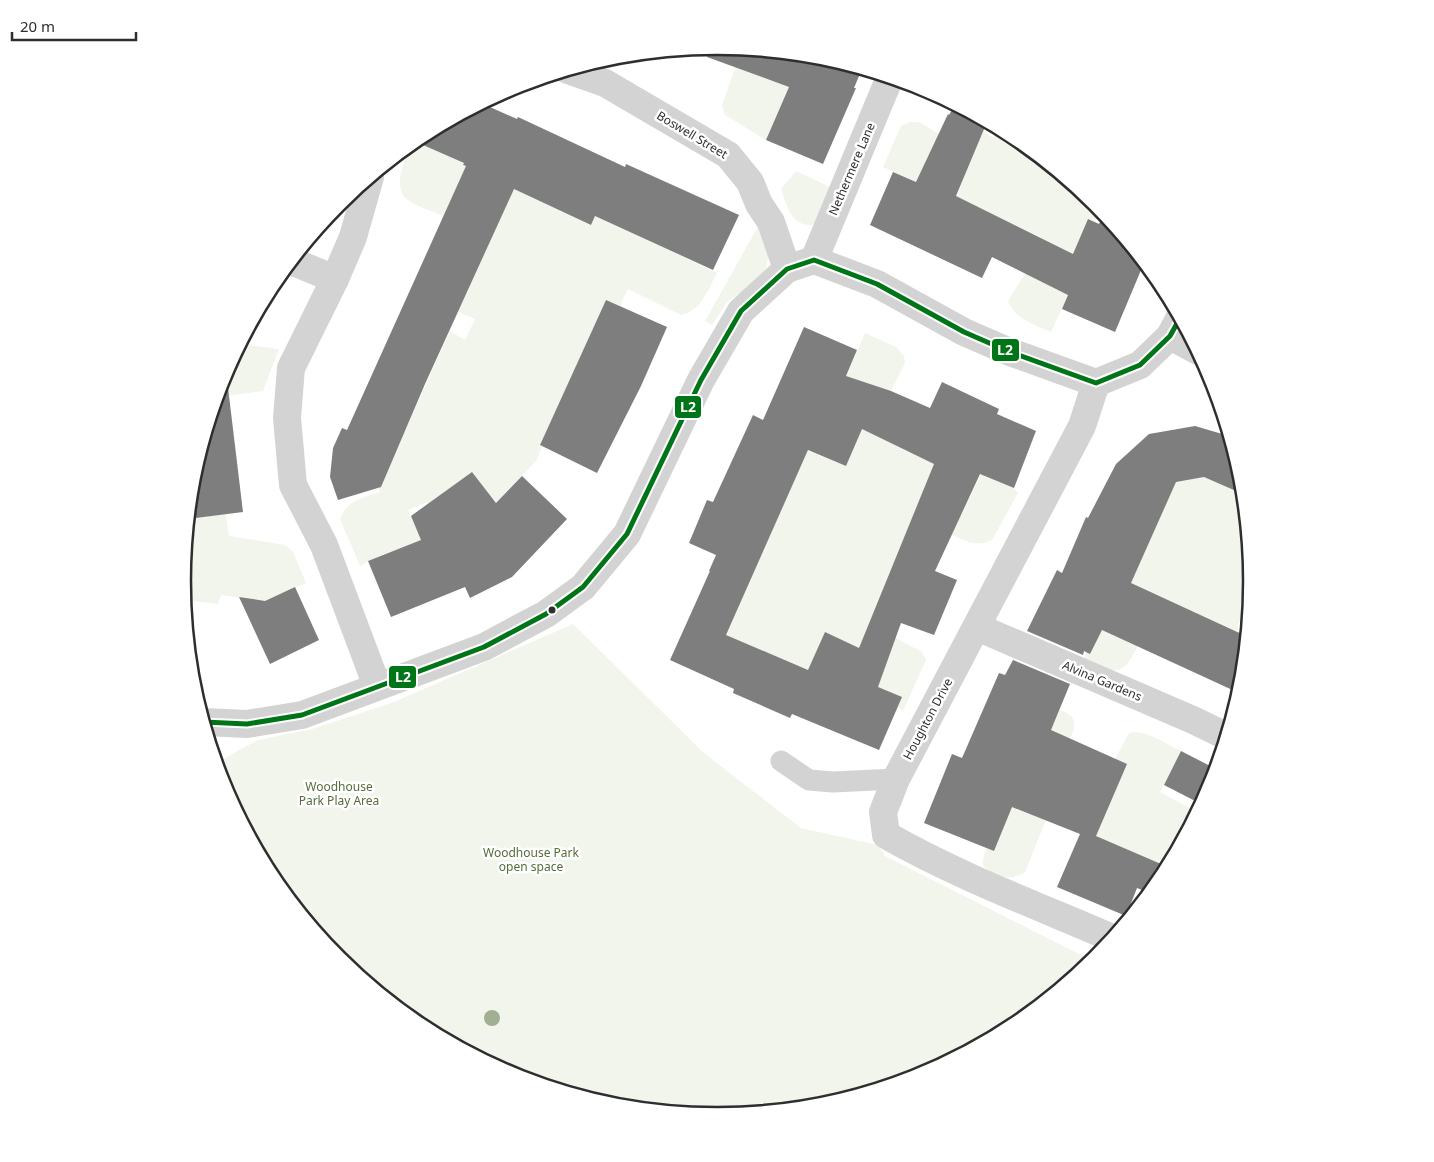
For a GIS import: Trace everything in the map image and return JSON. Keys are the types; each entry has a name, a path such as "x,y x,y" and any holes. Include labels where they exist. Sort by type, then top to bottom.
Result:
{"street":[{"name":"Boswell Street","path":"579,74 605,83 728,155 750,182 759,204 771,222 787,270"},
{"name":"Nethermere Lane","path":"814,260 888,84"},
{"path":"367,189 353,237 335,279 291,368 287,418 293,485 324,545 377,686"},
{"path":"211,722 247,724 302,715 484,647 546,614 583,587 626,534 701,380 742,311 787,270 814,260 877,284 964,332 1010,352 1096,383 1140,365 1175,326"},
{"path":"298,264 335,279"},
{"name":"Houghton Drive","path":"1096,383 1082,426 896,779 883,812 886,835 974,879 1105,935"},
{"name":"Alvina Gardens","path":"977,627 1220,733"}],"lane":[{"path":"781,761 808,780 833,782 896,779"}],"green space":[{"path":"740,56 782,60 799,64 766,140 725,115 722,105"},
{"path":"910,122 919,122 939,134 982,130 993,138 995,135 1037,164 1064,186 1098,219 1088,220 1077,276 1051,332 1020,317 1008,301 1025,274 1042,238 957,197 966,171 932,189 883,167 901,126"},
{"path":"425,144 463,163 463,165 590,225 596,215 717,273 699,304 688,313 681,315 628,289 620,306 606,300 540,445 542,446 536,461 497,502 472,472 453,486 474,513 442,536 427,502 408,510 423,545 390,552 360,566 340,519 351,504 380,492 378,488 379,443 397,449 450,331 465,340 475,319 458,312 489,244 441,222 444,216 408,200 403,195 400,187 400,179 407,157"},
{"path":"796,171 832,188 823,215 813,225 799,222 795,219 788,209 781,189"},
{"path":"760,223 769,254 766,268 749,287 727,302 712,325 705,321"},
{"path":"865,333 896,347 904,356 905,363 891,391 891,443 908,452 958,465 940,507 961,516 981,474 1014,488 1018,493 992,540 980,544 968,542 945,531 870,624 922,652 926,660 903,711 865,682 857,647 825,633 810,671 723,636 734,611 699,596 709,571 746,587 808,451 846,466 861,430 843,384"},
{"path":"247,345 279,349 263,391 227,396 231,380"},
{"path":"1204,477 1235,490 1242,547 1243,581 1242,615 1238,625 1238,632 1183,607 1139,644 1128,663 1121,669 1107,672 1084,661 1086,652 1158,485"},
{"path":"226,514 229,536 285,545 293,552 306,583 269,599 276,616 253,627 256,600 221,595 218,604 192,601 192,547 195,518"},
{"name":"Woodhouse Park open space","path":"573,624 705,754 801,828 878,845 885,856 1085,957 1037,998 1009,1018 980,1037 950,1053 886,1079 820,1097 751,1106 683,1106 614,1097 548,1079 484,1053 454,1037 397,998 345,953 300,901 280,873 261,844 231,782 223,759 258,740 312,729 394,702"},
{"path":"1060,710 1066,713 1074,722 1069,742 1124,772 1127,765 1115,759 1129,733 1134,732 1148,735 1181,751 1160,792 1191,809 1160,864 1082,830 1073,832 1088,797 1060,785 1025,872 1009,877 993,873 983,866 983,859 987,848 994,851 1013,752 1053,725"}],"building":[{"path":"707,55 717,55 751,56 786,60 820,65 859,75 854,88 856,88 823,164 766,140 789,87 707,57"},
{"path":"489,107 517,119 518,117 625,167 626,164 739,215 713,270 595,216 591,225 514,189 425,384 381,487 338,500 330,477 333,448 342,428 347,430 466,166 463,165 464,163 423,145 454,125"},
{"path":"952,110 985,128 956,196 1073,254 1088,219 1099,224 1100,221 1134,261 1141,271 1115,332 1062,309 1068,295 992,257 982,278 870,225 893,172 916,182"},
{"path":"606,300 667,327 641,386 597,473 540,445"},
{"path":"804,327 857,350 846,376 891,391 930,408 942,382 999,409 997,414 1036,431 1014,488 980,474 935,571 957,580 934,635 901,623 878,687 902,697 879,750 792,714 790,718 733,693 734,689 670,660 716,555 689,543 707,500 713,502 753,415 763,420","holes":["862,429 934,464 859,648 825,632 808,670 726,635 808,450 846,466"]},
{"path":"228,388 243,512 195,518 201,478 209,445"},
{"path":"1195,426 1222,434 1235,490 1204,477 1176,482 1131,583 1240,633 1232,690 1102,630 1090,654 1084,651 1083,655 1027,631 1057,570 1062,573 1086,517 1088,518 1116,464 1149,434"},
{"path":"472,472 496,503 522,476 567,519 512,577 470,598 465,587 391,617 368,561 421,540 411,516"},
{"path":"295,587 319,640 270,664 239,597 265,601"},
{"path":"1013,660 1070,684 1051,730 1127,764 1096,836 1160,864 1142,890 1137,888 1130,906 1123,915 1057,887 1080,834 1012,807 994,851 924,823 952,754 962,758 999,673 1005,675"},
{"path":"1181,751 1209,765 1195,801 1164,785"}],"transit line":[{"name":"L2","path":"211,722 247,724 302,715 484,647 546,614 583,587 627,534 701,380 741,311 787,269 814,260 877,284 964,332 1010,352 1096,383 1140,365 1170,336 1176,324"}],"park label":[{"name":"Woodhouse Park Play Area","path":"339,794"}]}
